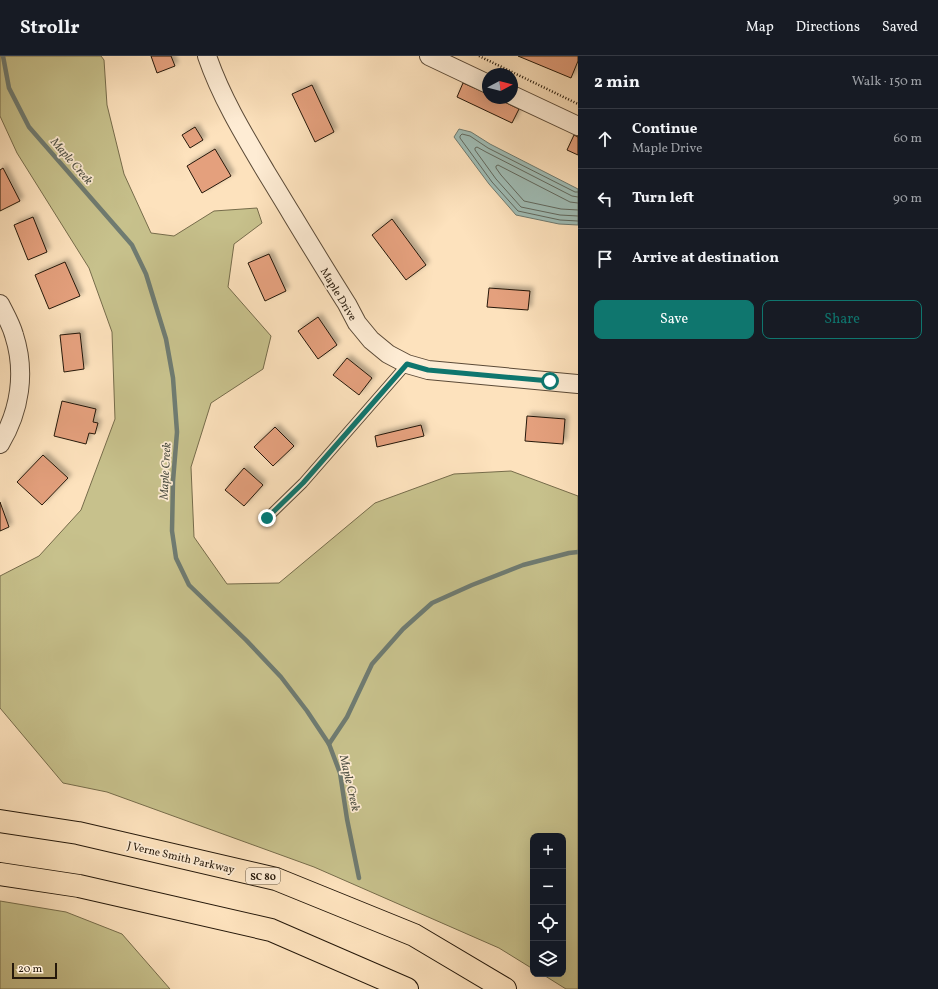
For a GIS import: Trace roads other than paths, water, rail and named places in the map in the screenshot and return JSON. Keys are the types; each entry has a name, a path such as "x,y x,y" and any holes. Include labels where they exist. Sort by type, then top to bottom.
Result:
{"main road":[{"name":"J Verne Smith Parkway","path":"0,821 78,833 276,879 414,935 505,989"},
{"path":"0,874 79,886 271,930 407,989"}],"street":[{"name":"Maple Drive","path":"207,56 213,75 254,150 357,323 371,340 388,354 407,364 428,370 578,384"},
{"path":"429,56 482,81"},
{"path":"518,98 578,126"},
{"path":"0,304 14,334 19,354 21,374 15,413 8,432 0,444"}],"lane":[{"path":"267,518 303,483 407,364"}],"water":[{"path":"459,129 471,132 490,144 578,189 578,225 559,224 516,215 489,184 454,137"}],"waterway":[{"name":"Maple Creek","path":"3,56 9,88 29,127 132,245 146,274 166,339 173,378 177,432 173,481 172,531 176,558 189,585 246,640 281,677 307,711 329,744 340,773 347,819 359,878"},
{"path":"329,744 347,717 372,664 403,629 432,603 523,565 578,552"}]}
